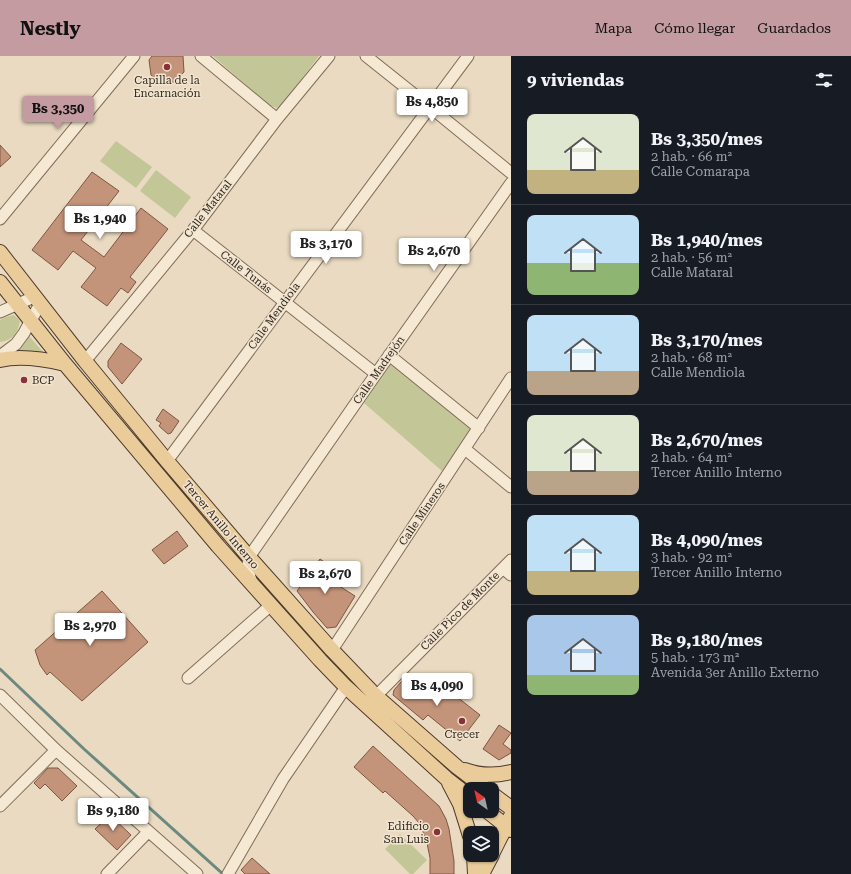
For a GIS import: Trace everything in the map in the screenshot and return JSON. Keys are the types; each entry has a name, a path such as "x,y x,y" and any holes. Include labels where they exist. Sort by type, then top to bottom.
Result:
{"main road":[{"name":"Tercer Anillo Interno","path":"0,252 84,361 167,461 249,557 332,650 376,696 477,782"},
{"name":"Tercer Anillo Interno","path":"0,282 65,364 218,546 320,660 346,687 447,779 463,792"},
{"path":"0,360 20,357 54,361 65,364"},
{"path":"320,660 324,655 327,655 355,675"},
{"path":"458,767 476,774 497,775 511,772"},
{"path":"447,779 460,804 467,826"},
{"path":"499,799 511,808"},
{"path":"499,818 509,824 499,842"},
{"path":"474,862 475,874"},
{"path":"482,874 488,862"}],"street":[{"path":"0,218 134,56"},
{"path":"201,56 277,119"},
{"name":"Calle Mataral","path":"84,361 192,230 277,119 329,56"},
{"path":"366,56 511,174"},
{"name":"Calle Mendiola","path":"167,461 468,56"},
{"name":"Calle Madrejón","path":"249,557 389,355 511,183"},
{"name":"Calle Tunás","path":"192,230 376,374"},
{"path":"0,312 17,304 37,301 31,322 24,334 16,344 5,349 0,356"},
{"path":"389,355 478,428"},
{"name":"Calle Mineros","path":"332,650 511,378"},
{"path":"465,450 511,487"},
{"path":"218,546 232,557 240,559 249,557 247,565 248,572 254,587"},
{"name":"Calle Pico de Monte","path":"376,696 508,568"},
{"path":"188,678 271,605"},
{"path":"228,874 282,779 346,687"},
{"path":"0,695 56,750 197,874"},
{"path":"0,806 56,750"},
{"path":"107,874 148,832"}],"green space":[{"path":"213,56 319,56 281,106 277,108 269,105"},
{"path":"116,141 152,167 136,188 100,161"},
{"path":"156,170 191,197 175,218 140,191"},
{"path":"14,315 20,321 16,333 8,340 0,342 0,320"},
{"path":"29,336 44,353 18,351"},
{"path":"392,362 472,428 442,471 364,403"},
{"path":"400,834 427,860 413,874 410,874 385,849"}],"building":[{"path":"152,56 183,56 184,72 174,82 161,83 151,75 149,60"},
{"path":"0,145 11,157 0,167"},
{"path":"92,172 119,191 81,240 104,257 141,208 168,229 130,277 136,282 128,293 121,288 107,306 81,287 96,268 73,251 58,270 32,250"},
{"path":"121,343 142,359 122,384 108,367 108,361"},
{"path":"163,409 179,421 171,433 168,434 159,426 161,423 156,420"},
{"path":"177,531 188,546 164,564 152,550"},
{"path":"320,559 340,573 333,582 355,596 336,627 327,628 297,591"},
{"path":"102,591 148,642 82,701 50,672 47,675 40,665 35,650"},
{"path":"409,673 441,699 448,690 480,715 460,741 428,715 423,720 393,695 394,690"},
{"path":"499,725 511,733 503,744 511,750 511,753 499,760 483,749"},
{"path":"373,746 439,806 446,819 449,829 454,861 454,874 430,874 430,858 427,843 420,824 385,791 383,793 354,767"},
{"path":"48,768 58,768 77,786 62,801 45,784 40,789 34,783"},
{"path":"110,815 131,835 117,850 95,829"},
{"path":"252,858 270,874 245,874 241,870"}],"waterway":[{"path":"0,669 84,749 223,874"}],"place":[{"name":"Capilla de la Encarnación","path":"167,67"},
{"name":"BCP","path":"24,380"},
{"name":"Crecer","path":"462,721"},
{"name":"Edificio San Luis","path":"437,832"}]}
